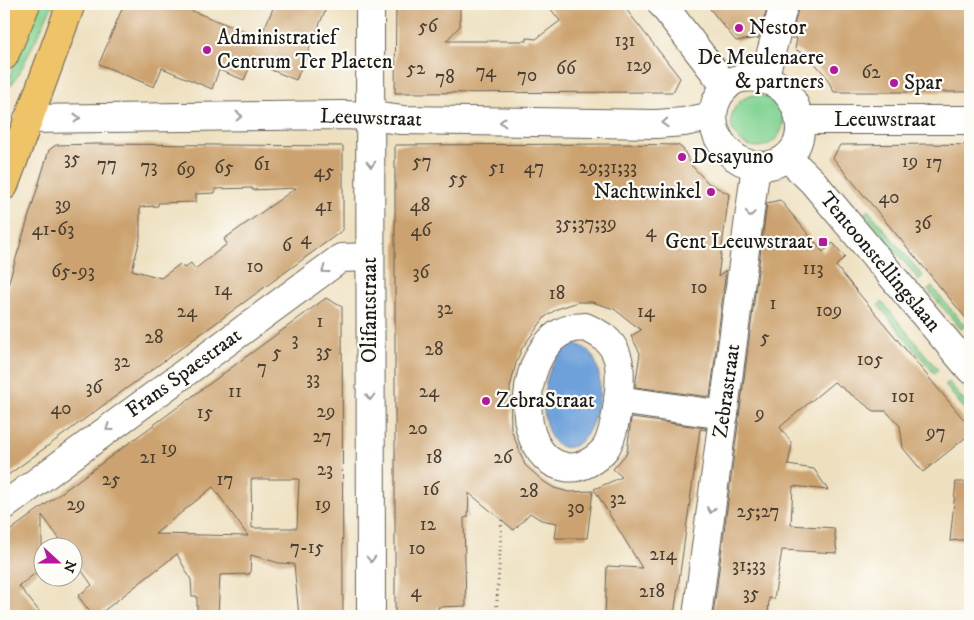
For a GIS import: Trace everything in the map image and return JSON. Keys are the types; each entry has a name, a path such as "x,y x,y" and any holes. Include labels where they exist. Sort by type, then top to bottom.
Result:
{"main road":[{"path":"4,56 26,4"},
{"path":"4,186 71,4"},
{"path":"4,134 29,76 71,4"}],"street":[{"name":"Olifantstraat","path":"370,4 371,616"},
{"path":"662,4 726,87"},
{"path":"764,79 784,4"},
{"path":"750,77 764,79 777,85 788,94 796,107 800,120 800,134 795,147 787,157 776,164 756,166 736,159 725,149 717,137 713,123 713,109 718,97 735,80 750,77"},
{"name":"Leeuwstraat","path":"28,119 370,116 402,120 656,124 684,122 713,116"},
{"name":"Leeuwstraat","path":"800,120 970,120"},
{"name":"Tentoonstellingslaan","path":"787,157 819,190 970,368"},
{"name":"Zebrastraat","path":"697,616 756,166"},
{"name":"Frans Spaestraat","path":"4,506 341,258 370,257"},
{"path":"585,327 600,333 611,344 618,357 620,377 618,400 606,448 595,458 582,466 566,468 551,462 540,451 533,438 529,423 529,391 537,360 545,347 556,336 569,329 585,327"},
{"path":"618,400 724,415"}],"path":[{"path":"496,616 502,520"}],"green space":[{"path":"40,4 53,4 20,72 7,91 12,69"},
{"path":"757,95 771,99 779,107 783,121 779,135 771,143 757,147 743,143 735,135 731,121 735,107 743,99"},
{"path":"868,210 923,276 919,280 864,213"},
{"path":"932,287 965,326 961,329 928,290"},
{"path":"882,302 938,370 934,373 878,305"},
{"path":"949,382 970,409 970,416 945,385"}],"water":[{"path":"574,344 588,350 596,364 600,381 598,401 594,420 586,435 575,445 563,447 558,445 550,435 544,412 544,398 550,371 556,359 564,350"}],"building":[{"name":"Administratief Centrum Ter Plaeten","path":"124,4 175,4 260,38 275,4 328,4 296,80 252,62 244,80 219,70 212,89 162,68 154,87 99,64"},
{"path":"396,4 460,4 460,26 446,41 527,41 527,38 536,39 560,21 547,4 622,4 680,78 673,92 395,93"},
{"path":"706,4 768,4 759,38 736,41"},
{"path":"799,4 970,4 970,92 834,92 826,76 810,58 795,49 797,38 791,38"},
{"path":"56,145 343,146 343,230 4,478 4,304 10,278 49,150","holes":["252,188 252,190 296,188 224,239 227,244 195,269 191,263 184,268 180,264 161,278 132,270 140,239 140,207 158,206 158,203 196,202 196,194 215,193 215,189"]},
{"path":"395,145 678,145 683,149 692,166 708,183 729,194 718,277 726,270 710,397 635,387 640,353 631,336 641,330 614,309 592,302 578,302 557,309 545,317 522,348 516,363 510,388 511,429 525,465 543,481 554,488 569,492 593,491 587,538 555,538 557,523 541,520 530,513 514,530 469,493 468,517 464,518 466,606 438,607 438,616 395,616"},
{"path":"840,145 970,145 970,323 833,158"},
{"path":"780,200 823,252 833,243 845,257 836,266 970,427 970,434 923,472 903,448 900,426 886,411 874,411 834,382 780,427 792,444 788,465 814,469 828,490 793,486 791,525 834,528 837,553 782,550 774,599 769,598 768,616 713,616 767,203"},
{"path":"326,298 342,307 343,616 299,616 294,564 279,563 251,555 250,574 220,575 218,616 197,616 197,596 192,596 191,580 177,554 97,616 93,616 78,596 92,585 82,571 82,538 59,538 42,515 42,538 32,538 32,576 19,586 43,616 4,616 4,535","holes":["251,479 299,479 297,528 252,528","213,487 248,536 155,534"]},
{"path":"631,418 706,428 706,430 700,429 674,616 605,616 607,566 642,568 594,489 622,477 613,469 627,453"},
{"path":"956,482 970,482 970,539 950,541"}],"place":[{"name":"Nestor","path":"739,28"},
{"name":"Administratief Centrum Ter Plaeten","path":"207,50"},
{"name":"De Meulenaere & partners","path":"834,70"},
{"name":"Spar","path":"894,83"},
{"name":"Desayuno","path":"682,157"},
{"name":"Nachtwinkel","path":"711,192"},
{"name":"Gent Leeuwstraat","path":"823,242"},
{"name":"ZebraStraat","path":"486,401"}]}
